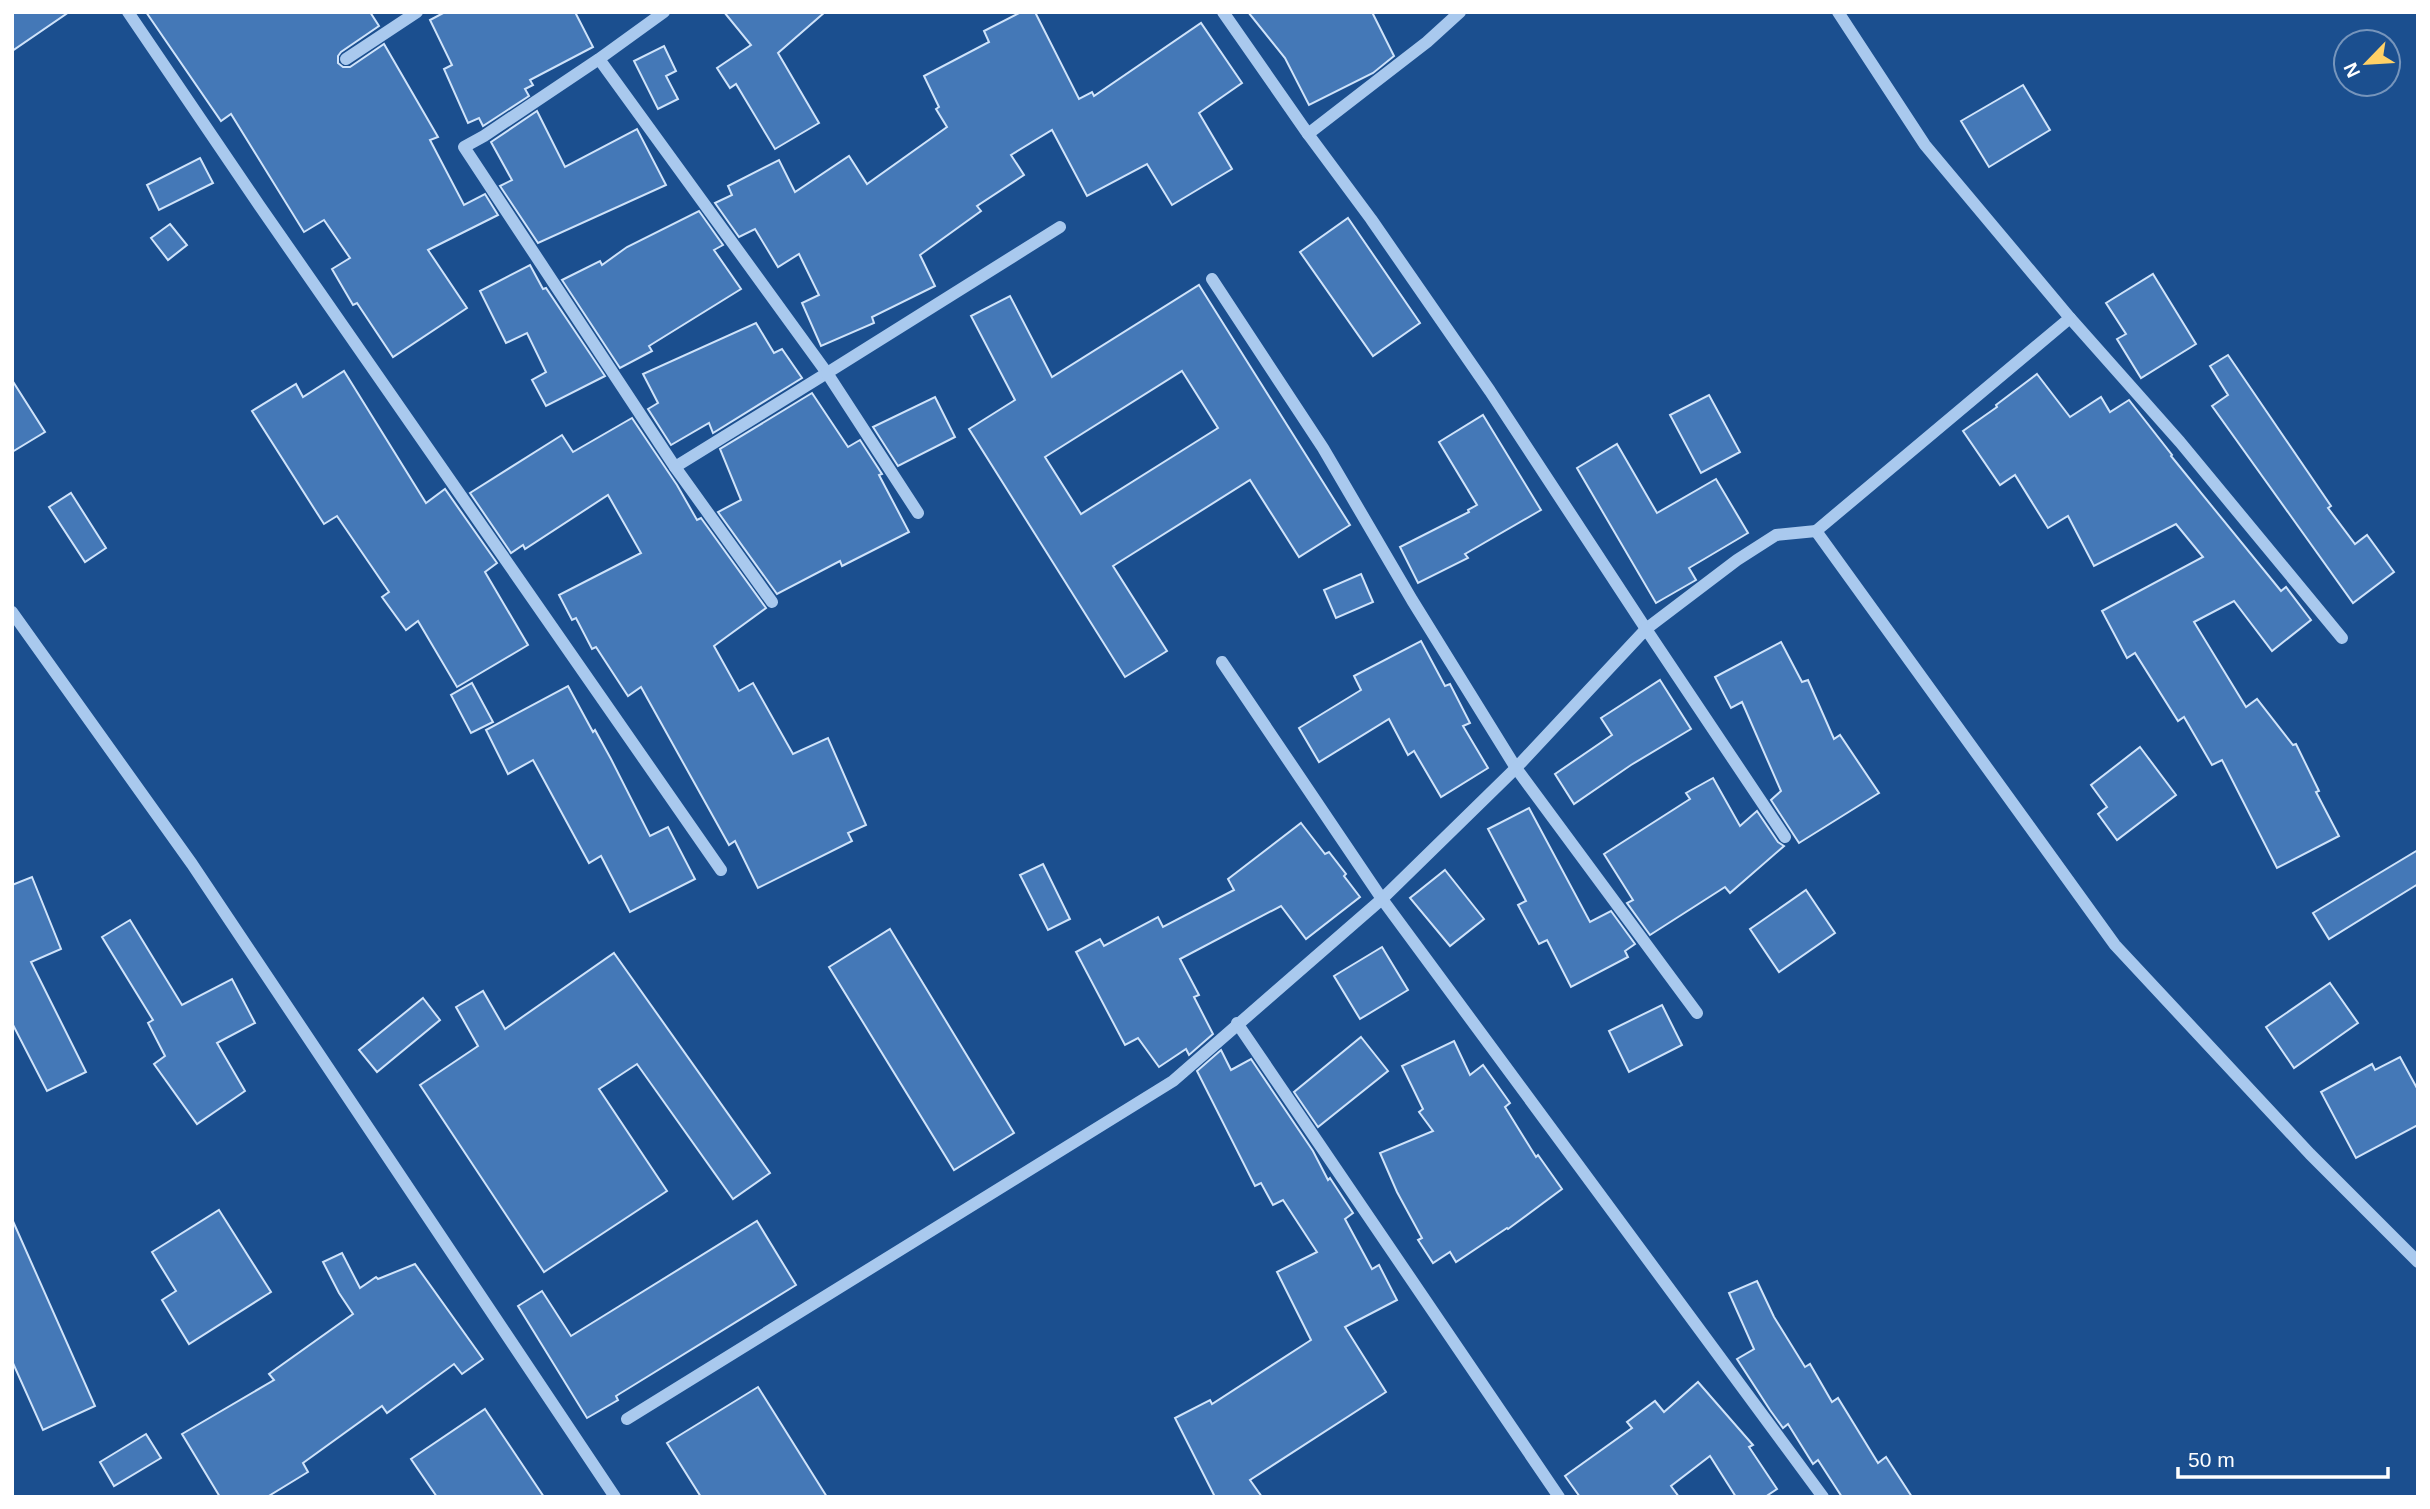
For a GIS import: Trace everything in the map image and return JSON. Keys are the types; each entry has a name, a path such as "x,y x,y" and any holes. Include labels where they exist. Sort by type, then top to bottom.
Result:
{"street":[{"path":"128,12 721,870"},
{"path":"346,59 417,12"},
{"path":"664,12 599,59 484,136 464,146 674,467 772,602"},
{"path":"1223,12 1483,380 1785,837"},
{"path":"1308,134 1427,42 1460,12"},
{"path":"1838,12 1926,145 2070,318 2180,442 2342,638"},
{"path":"599,59 827,373 918,513"},
{"path":"674,467 1060,227"},
{"path":"1212,279 1323,448 1412,600 1516,768 1697,1013"},
{"path":"627,1419 1173,1081 1382,899 1516,768 1646,629 1737,560 1776,535 1816,531 2070,318"},
{"path":"1816,531 2115,945 2310,1154 2417,1259"},
{"path":"12,612 192,864 615,1497"},
{"path":"1222,662 1382,899 1823,1497"},
{"path":"1237,1023 1559,1497"}],"building":[{"path":"12,12 69,12 12,51"},
{"path":"146,12 370,12 379,26 341,52 338,63 343,67 350,67 384,44 438,137 430,140 464,205 485,194 498,215 428,250 467,308 393,357 357,303 353,305 332,269 350,258 324,220 304,232 231,114 221,121"},
{"path":"445,12 575,12 593,47 530,80 533,85 525,89 529,96 483,126 479,118 468,123 444,69 452,65 430,20"},
{"path":"724,12 825,12 778,53 819,123 775,149 736,84 730,88 717,68 751,45"},
{"path":"1021,12 1035,12 1079,99 1092,92 1094,96 1201,23 1242,83 1199,113 1232,169 1172,205 1147,164 1087,196 1052,130 1011,155 1024,175 977,206 981,211 920,255 935,286 872,317 874,323 821,346 802,303 819,295 799,254 778,267 755,229 739,237 715,203 732,195 728,186 779,160 795,192 849,156 867,184 947,127 936,109 939,107 924,76 989,42 984,31"},
{"path":"1248,12 1372,12 1394,56 1373,73 1309,105 1285,58"},
{"path":"664,46 676,71 666,76 678,99 658,109 634,61"},
{"path":"2023,85 2050,130 1989,167 1961,121"},
{"path":"537,111 565,167 637,129 666,185 538,243 500,186 512,180 491,142"},
{"path":"200,158 213,183 159,210 147,185"},
{"path":"699,211 723,245 714,250 741,289 649,346 652,351 620,368 562,280 600,261 602,265 627,247"},
{"path":"1348,218 1420,323 1373,356 1300,252"},
{"path":"170,224 187,245 168,260 151,238"},
{"path":"530,265 543,289 546,288 605,376 546,406 532,380 546,372 527,333 506,343 480,291"},
{"path":"2153,274 2196,344 2141,378 2117,339 2126,334 2106,303"},
{"path":"1199,285 1350,525 1299,557 1250,480 1113,566 1167,651 1125,677 969,429 1015,400 971,316 1010,296 1052,377","holes":["1182,371 1218,428 1081,514 1045,457"]},
{"path":"756,323 774,353 782,349 802,378 713,433 709,423 671,445 648,409 658,403 643,374"},
{"path":"2228,355 2331,506 2328,508 2355,544 2367,535 2394,572 2353,603 2212,406 2228,395 2210,366"},
{"path":"344,371 426,503 445,489 497,563 485,572 528,645 457,687 418,621 406,630 382,597 389,592 337,516 324,524 252,411 296,384 303,397"},
{"path":"2037,374 2070,417 2101,397 2110,412 2129,400 2281,591 2286,587 2311,620 2272,651 2234,601 2194,622 2246,707 2257,699 2293,745 2296,744 2319,791 2316,792 2339,836 2277,868 2222,760 2212,765 2184,717 2178,721 2135,653 2127,658 2102,611 2203,557 2176,524 2094,566 2068,516 2048,528 2015,475 2000,485 1963,431"},
{"path":"12,380 45,432 12,452"},
{"path":"812,393 848,447 860,440 882,474 879,475 909,532 842,566 840,561 777,594 718,512 741,500 720,449"},
{"path":"1709,395 1740,452 1701,473 1670,415"},
{"path":"935,397 955,437 898,466 873,427"},
{"path":"1483,415 1541,510 1465,554 1468,558 1418,583 1400,547 1469,512 1468,510 1477,505 1439,442"},
{"path":"632,418 697,520 701,518 766,608 714,646 739,691 753,683 793,754 828,738 866,825 848,833 852,841 758,888 735,841 729,845 641,687 628,696 596,647 592,649 576,618 572,620 559,595 641,553 608,495 525,549 523,545 511,553 470,493 562,435 573,452"},
{"path":"1617,444 1657,513 1716,479 1748,533 1689,568 1696,580 1656,603 1577,468"},
{"path":"71,493 106,548 85,562 49,507"},
{"path":"1361,574 1373,602 1336,618 1324,590"},
{"path":"1421,641 1445,686 1450,684 1470,723 1463,726 1488,768 1441,797 1414,751 1408,755 1389,719 1319,762 1299,728 1361,690 1354,676"},
{"path":"1781,642 1802,682 1808,680 1834,739 1840,735 1879,793 1799,843 1771,800 1781,791 1742,702 1731,708 1715,677"},
{"path":"1660,680 1691,729 1574,804 1555,774 1612,735 1601,718"},
{"path":"472,683 493,722 471,733 451,695"},
{"path":"568,686 611,759 650,836 668,827 695,879 630,912 601,856 589,863 533,760 508,774 486,730"},
{"path":"2140,747 2176,795 2117,840 2098,814 2107,807 2091,785"},
{"path":"1713,778 1740,826 1757,811 1778,842 1784,846 1730,893 1725,887 1650,935 1627,903 1633,900 1604,854 1690,799 1686,793"},
{"path":"1529,808 1590,922 1611,911 1635,944 1625,951 1628,957 1571,987 1547,940 1539,944 1518,905 1526,901 1488,829"},
{"path":"1301,823 1325,854 1329,852 1360,897 1306,939 1281,906 1180,959 1199,995 1194,997 1213,1034 1189,1055 1186,1049 1159,1067 1138,1038 1125,1045 1076,952 1100,939 1104,946 1158,917 1163,927 1234,890 1228,879"},
{"path":"2418,850 2418,884 2329,939 2313,913"},
{"path":"1043,864 1070,919 1048,930 1020,875"},
{"path":"1445,870 1484,919 1450,946 1410,898"},
{"path":"32,877 61,949 31,962 86,1072 47,1091 12,1023 12,885"},
{"path":"1806,890 1835,933 1779,972 1750,929"},
{"path":"130,920 182,1005 232,979 255,1023 217,1043 245,1091 197,1124 154,1064 165,1056 148,1023 153,1020 102,937"},
{"path":"890,929 1014,1133 954,1170 829,967"},
{"path":"1382,947 1408,990 1360,1019 1334,976"},
{"path":"614,953 770,1173 733,1199 637,1064 599,1089 667,1191 544,1272 420,1085 478,1046 456,1007 483,991 505,1029"},
{"path":"2330,983 2358,1023 2294,1068 2266,1027"},
{"path":"423,998 440,1020 377,1072 359,1050"},
{"path":"1662,1005 1682,1045 1629,1072 1609,1031"},
{"path":"1361,1037 1388,1071 1318,1127 1294,1092"},
{"path":"1454,1041 1470,1075 1483,1065 1510,1103 1505,1107 1536,1157 1538,1155 1562,1189 1508,1229 1456,1262 1450,1252 1433,1263 1418,1240 1422,1238 1380,1153 1433,1131 1419,1112 1423,1109 1402,1066"},
{"path":"1221,1050 1231,1070 1251,1059 1313,1151 1328,1180 1330,1178 1353,1213 1345,1219 1372,1269 1379,1265 1397,1300 1345,1327 1386,1392 1250,1480 1262,1497 1215,1497 1175,1418 1210,1400 1212,1404 1311,1340 1277,1272 1317,1252 1283,1200 1273,1205 1261,1183 1255,1186 1197,1071"},
{"path":"2400,1057 2418,1090 2418,1125 2356,1158 2321,1092 2372,1064 2375,1070"},
{"path":"219,1210 271,1292 189,1344 162,1300 176,1291 152,1252"},
{"path":"12,1219 95,1406 43,1430 12,1361"},
{"path":"757,1221 796,1285 616,1396 618,1400 587,1418 518,1306 542,1291 571,1336"},
{"path":"342,1253 360,1288 376,1277 378,1279 415,1264 483,1359 462,1374 454,1364 387,1413 382,1406 303,1463 308,1472 267,1497 220,1497 182,1434 274,1380 269,1374 353,1314 323,1262"},
{"path":"1757,1281 1774,1317 1805,1367 1810,1364 1832,1402 1838,1398 1878,1463 1886,1457 1912,1497 1842,1497 1818,1460 1813,1464 1788,1424 1783,1428 1770,1410 1737,1359 1754,1349 1729,1293"},
{"path":"1698,1382 1753,1445 1749,1447 1777,1489 1765,1497 1736,1497 1710,1456 1671,1486 1679,1497 1580,1497 1565,1476 1632,1428 1627,1422 1655,1401 1664,1412"},
{"path":"758,1387 827,1497 701,1497 667,1443"},
{"path":"485,1409 544,1497 437,1497 411,1459"},
{"path":"146,1434 161,1458 114,1486 100,1462"}]}
